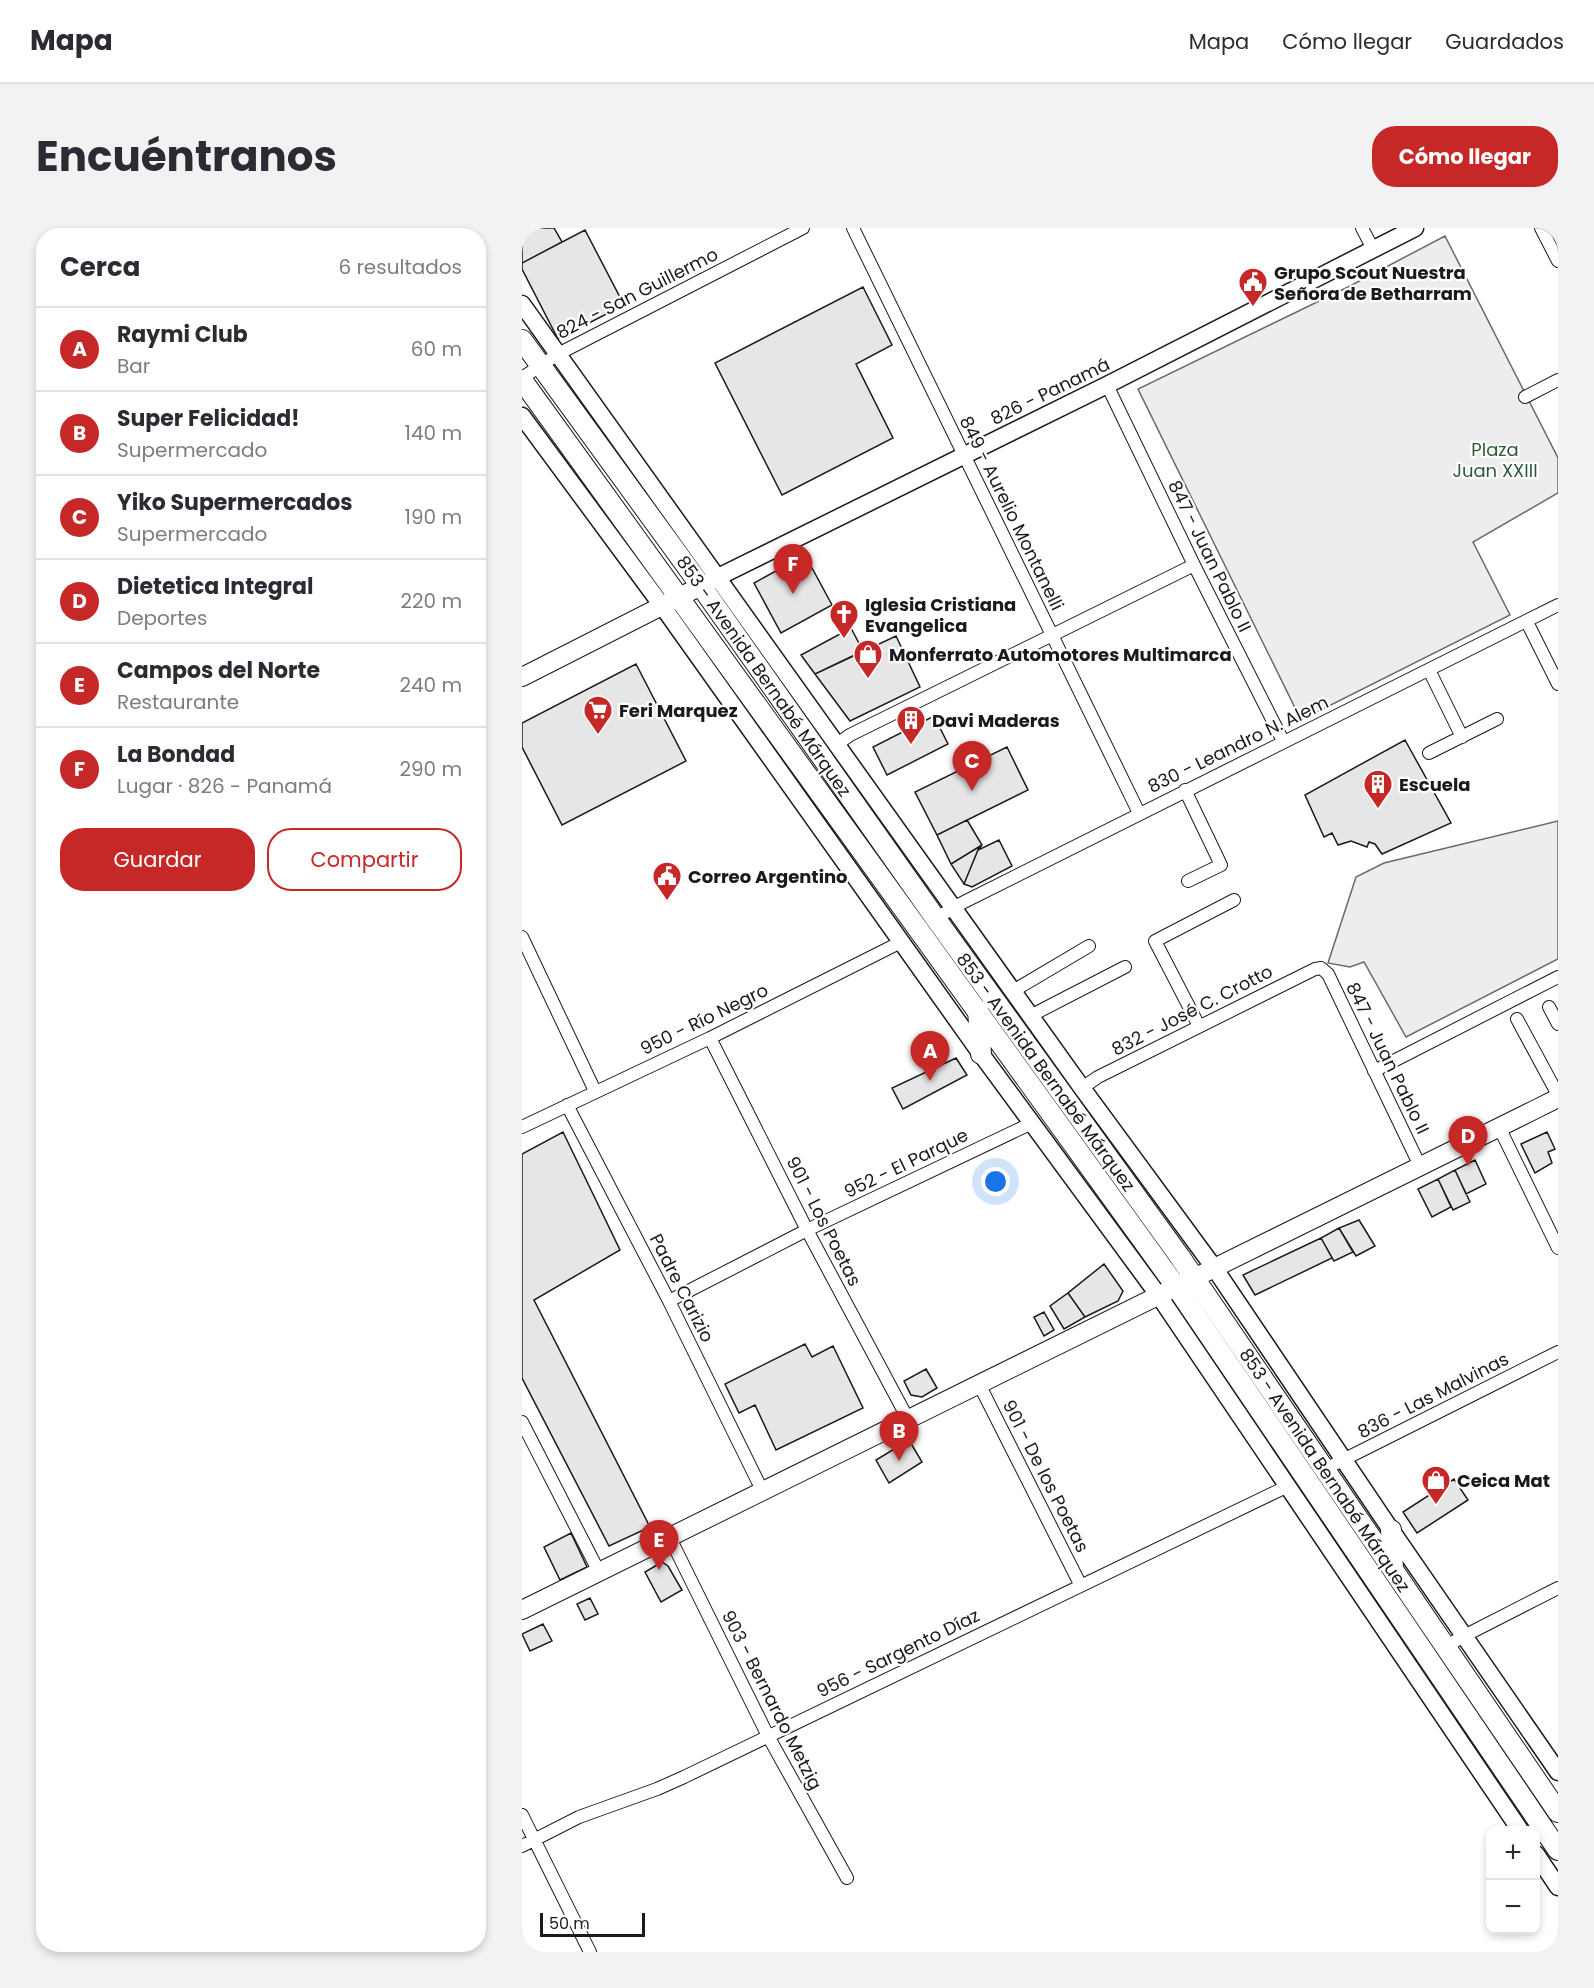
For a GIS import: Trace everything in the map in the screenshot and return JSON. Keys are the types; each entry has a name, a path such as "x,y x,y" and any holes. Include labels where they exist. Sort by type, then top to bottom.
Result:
{"main road":[{"name":"853 - Avenida Bernabé Márquez","path":"522,340 710,582 936,919 1195,1278 1558,1812"},
{"name":"853 - Avenida Bernabé Márquez","path":"522,379 1177,1287 1558,1850"},
{"path":"522,677 710,582"},
{"path":"978,1010 981,1054"},
{"path":"522,1610 1215,1269 1558,1096"},
{"path":"1391,1530 1393,1569"}],"street":[{"name":"824 - San Guillermo","path":"522,379 558,354 804,228"},
{"name":"849 - Aurelio Montanelli","path":"853,228 1138,813"},
{"path":"1362,228 1372,249"},
{"name":"826 - Panamá","path":"710,582 1107,385 1415,228"},
{"path":"1541,228 1558,261"},
{"name":"853 - Avenida Bernabé Márquez","path":"522,304 558,354 710,582 836,745 1215,1269 1558,1772"},
{"path":"1525,397 1558,380"},
{"name":"847 - Juan Pablo II","path":"1107,385 1283,741"},
{"path":"522,416 663,607 981,1054 1159,1296 1517,1826"},
{"path":"836,745 850,735 1194,565"},
{"name":"830 - Leandro N. Alem","path":"936,919 954,907 1138,813 1558,605"},
{"path":"1527,622 1558,684"},
{"path":"1430,670 1462,737"},
{"path":"1429,753 1497,719"},
{"path":"1185,790 1221,865 1188,881"},
{"path":"1199,1026 1155,941 1234,900"},
{"path":"522,936 595,1091"},
{"name":"950 - Río Negro","path":"522,1127 710,1038 901,942"},
{"path":"1013,991 1089,946"},
{"path":"1030,1016 1125,967"},
{"name":"832 - José C. Crotto","path":"1082,1088 1098,1077 1199,1026 1315,969 1321,969"},
{"name":"847 - Juan Pablo II","path":"1321,969 1328,975 1420,1166"},
{"path":"1374,1071 1558,977"},
{"path":"1549,1007 1558,1024"},
{"path":"1517,1019 1558,1096"},
{"name":"901 - Los Poetas","path":"710,1038 807,1230 908,1419"},
{"name":"Padre Carizio","path":"567,1105 669,1301 762,1490"},
{"name":"952 - El Parque","path":"669,1301 807,1230 1032,1123"},
{"path":"1499,1127 1558,1248"},
{"name":"836 - Las Malvinas","path":"1325,1469 1558,1352"},
{"name":"901 - De los Poetas","path":"979,1384 1080,1584"},
{"path":"522,1422 599,1572"},
{"name":"956 - Sargento Díaz","path":"522,1846 579,1817 657,1789 1288,1486"},
{"name":"903 - Bernardo Metzig","path":"669,1536 768,1736 847,1878"},
{"path":"1445,1647 1558,1588"},
{"path":"522,1815 590,1952"},
{"path":"1540,1860 1558,1887"}],"shaded area":[{"path":"1445,236 1558,458 1558,493 1473,542 1510,615 1301,720 1138,389 1348,287"},
{"path":"1558,821 1558,959 1406,1037 1364,962 1350,967 1328,963 1356,877 1384,863"}],"building":[{"path":"530,228 554,228 562,242 522,263 522,233"},
{"path":"585,230 624,305 558,339 522,269 522,263"},
{"path":"863,287 892,345 856,364 893,438 782,495 715,363"},
{"path":"805,555 832,605 781,633 754,583"},
{"name":"Iglesia Cristiana Evangelica","path":"851,628 863,651 815,674 801,655"},
{"name":"Monferrato Automotores Multimarca","path":"896,636 920,687 850,721 815,674"},
{"name":"Feri Marquez","path":"636,664 686,761 562,825 522,747 522,723"},
{"name":"Davi Maderas","path":"934,716 948,744 887,775 873,747"},
{"name":"Escuela","path":"1405,740 1451,823 1382,854 1375,844 1369,842 1367,847 1351,841 1338,845 1332,833 1324,837 1305,795"},
{"path":"1007,747 1028,790 937,835 915,792"},
{"path":"967,820 982,845 951,864 937,835"},
{"path":"999,840 1012,866 972,887 964,884 978,850"},
{"path":"982,845 978,850 964,884 951,864"},
{"path":"956,1058 967,1075 903,1109 892,1088"},
{"path":"563,1132 620,1250 534,1300 650,1527 609,1546 522,1378 522,1154"},
{"path":"1547,1132 1555,1149 1548,1152 1552,1163 1535,1173 1521,1144"},
{"path":"1475,1160 1486,1184 1466,1194 1455,1170"},
{"path":"1455,1170 1470,1202 1453,1210 1438,1179"},
{"path":"1438,1179 1451,1207 1432,1217 1418,1189"},
{"path":"1359,1220 1375,1246 1356,1256 1339,1228"},
{"path":"1339,1228 1353,1252 1334,1261 1321,1238"},
{"path":"1321,1238 1332,1258 1255,1295 1243,1275"},
{"path":"1104,1264 1123,1291 1118,1301 1085,1317 1068,1293"},
{"path":"1068,1293 1085,1317 1064,1329 1050,1306"},
{"path":"1044,1312 1054,1330 1044,1336 1034,1317"},
{"path":"805,1344 812,1357 833,1346 863,1408 776,1450 755,1405 739,1413 725,1384"},
{"path":"926,1369 937,1388 922,1397 911,1395 904,1381"},
{"path":"909,1440 922,1462 889,1483 876,1460"},
{"name":"Ceica Mat","path":"1454,1479 1468,1500 1417,1533 1403,1512"},
{"path":"571,1533 587,1567 560,1580 544,1547"},
{"path":"662,1562 668,1566 682,1590 661,1602 645,1572"},
{"path":"590,1598 598,1614 585,1620 577,1604"},
{"path":"543,1624 552,1641 530,1651 522,1634"}],"place":[{"name":"Grupo Scout Nuestra Señora de Betharram","path":"1253,308"},
{"name":"La Bondad","path":"793,594"},
{"name":"Iglesia Cristiana Evangelica","path":"844,640"},
{"name":"Monferrato Automotores Multimarca","path":"868,680"},
{"name":"Feri Marquez","path":"598,736"},
{"name":"Davi Maderas","path":"911,746"},
{"name":"Yiko Supermercados","path":"972,791"},
{"name":"Escuela","path":"1378,810"},
{"name":"Correo Argentino","path":"667,902"},
{"name":"Raymi Club","path":"930,1081"},
{"name":"Dietetica Integral","path":"1468,1166"},
{"name":"Super Felicidad!","path":"899,1461"},
{"name":"Ceica Mat","path":"1436,1506"},
{"name":"Campos del Norte","path":"659,1570"}],"park label":[{"name":"Plaza Juan XXIII","path":"1495,459"}]}
